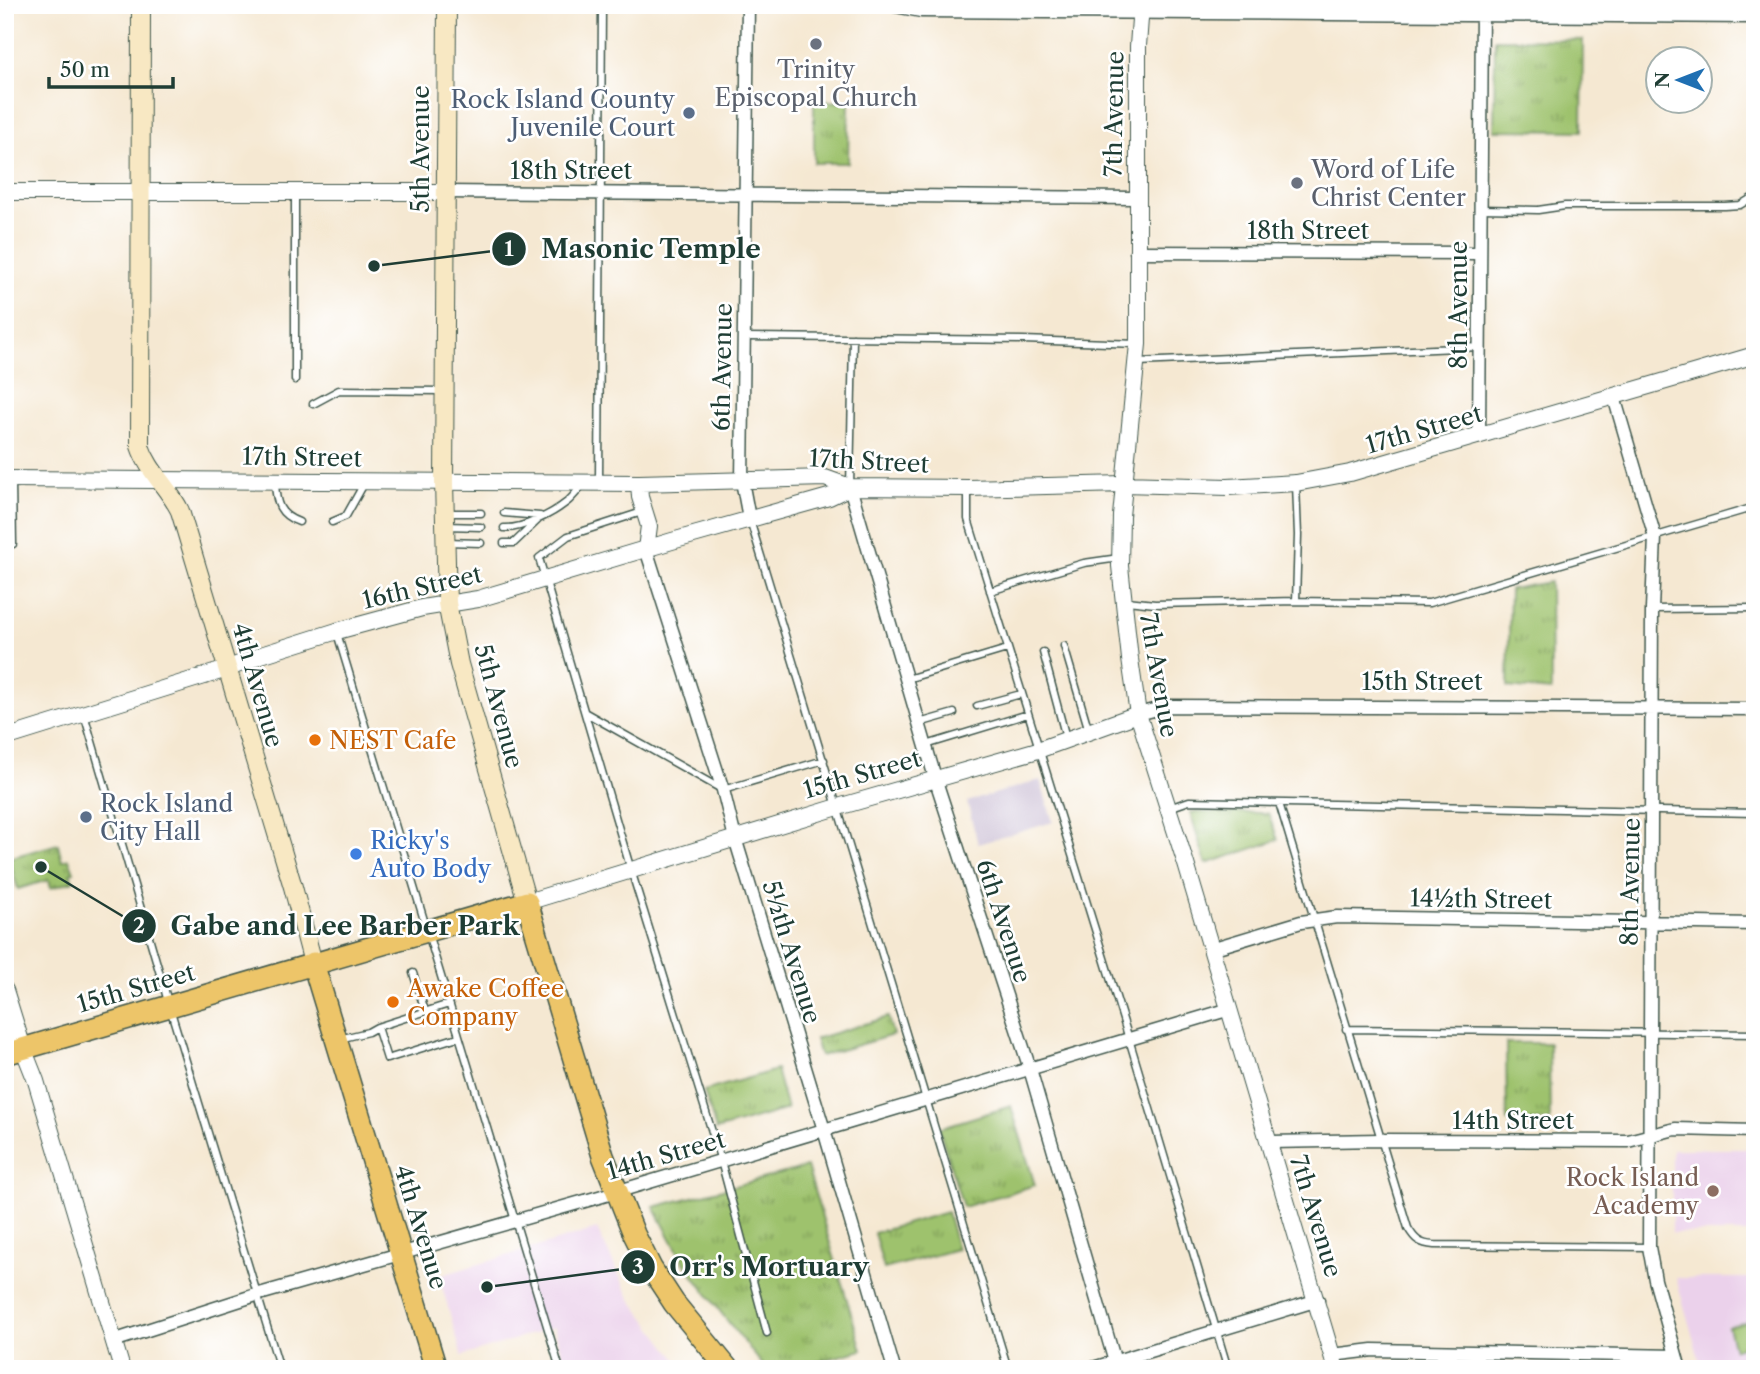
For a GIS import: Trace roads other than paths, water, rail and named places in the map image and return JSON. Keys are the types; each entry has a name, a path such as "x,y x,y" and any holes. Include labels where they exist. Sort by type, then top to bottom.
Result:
{"main road":[{"name":"4th Avenue","path":"141,5 139,427 143,457 180,511 436,1369"},
{"name":"5th Avenue","path":"447,5 444,527 447,603 459,664 603,1156 651,1268 674,1303 728,1369"},
{"name":"15th Street","path":"14,1051 527,902"}],"street":[{"name":"6th Avenue","path":"748,5 742,481 749,519"},
{"path":"890,5 921,11 1482,10 1755,17"},
{"name":"7th Avenue","path":"1141,9 1136,198 1138,344 1124,484 1121,558 1122,601 1138,714 1230,1009 1318,1300 1334,1362"},
{"name":"8th Avenue","path":"1479,436 1482,10"},
{"name":"18th Street","path":"5,192 600,192 1136,198"},
{"name":"18th Street","path":"1136,252 1479,253"},
{"name":"17th Street","path":"9,479 639,483 825,478 850,487 968,488 1124,484 1228,488 1296,483 1350,473 1755,355"},
{"name":"8th Avenue","path":"1614,397 1655,537 1652,609 1649,1247 1655,1280 1678,1362"},
{"path":"639,483 649,526 646,549"},
{"name":"6th Avenue","path":"850,487 936,780 1030,1069 1116,1365"},
{"name":"16th Street","path":"5,738 227,670 261,655 337,631 447,603 478,599 829,497 850,487"},
{"name":"5½th Avenue","path":"646,549 723,790 894,1369"},
{"name":"15th Street","path":"527,902 838,807 1038,750 1138,714 1169,706 1755,709"},
{"name":"14½th Street","path":"1211,949 1315,919 1337,917 1755,924"},
{"path":"5,990 14,1051 36,1080 121,1369"},
{"name":"14th Street","path":"113,1341 401,1252 720,1161 1230,1009"},
{"name":"14th Street","path":"1270,1142 1628,1141 1675,1129 1755,1130"},
{"path":"1090,1369 1116,1365 1216,1330 1318,1300"},
{"path":"1334,1362 1373,1350 1678,1362"}],"lane":[{"path":"504,528 514,528 542,516 568,502 592,483 602,5"},
{"path":"295,193 295,380"},
{"path":"1479,209 1725,206 1741,205 1755,196"},
{"path":"744,337 1138,344"},
{"path":"850,487 853,338"},
{"path":"1136,362 1480,347"},
{"path":"313,404 339,390 444,391"},
{"path":"9,479 13,544"},
{"path":"275,480 276,503 282,513 299,522"},
{"path":"332,522 346,516 366,480"},
{"path":"1296,483 1296,601"},
{"path":"968,488 968,519 1228,1369"},
{"path":"1122,601 1155,604 1296,601 1429,603 1755,507"},
{"path":"645,511 568,536 539,558 720,1161 767,1333"},
{"path":"444,527 481,513"},
{"path":"504,513 542,516"},
{"path":"504,543 514,543 542,516"},
{"path":"749,519 1008,1369"},
{"path":"444,527 481,527"},
{"path":"444,527 481,543"},
{"path":"990,592 1084,563 1121,558"},
{"path":"1652,609 1755,608"},
{"path":"337,631 560,1369"},
{"path":"1064,646 1089,733"},
{"path":"907,679 1007,649"},
{"path":"1043,652 1067,740"},
{"path":"977,706 1021,694"},
{"path":"586,713 723,790 824,760"},
{"path":"919,723 954,713"},
{"path":"84,714 280,1369"},
{"path":"926,745 1028,714"},
{"path":"1167,809 1189,801 1755,813"},
{"path":"1279,803 1408,1228 1415,1239 1421,1244 1649,1247"},
{"path":"413,973 425,1012"},
{"path":"337,1040 449,1004"},
{"path":"377,1027 387,1059 458,1037"},
{"path":"1346,1029 1755,1034"}],"place":[{"name":"Trinity Episcopal Church","path":"816,44"},
{"name":"Rock Island County Juvenile Court","path":"689,113"},
{"name":"Word of Life Christ Center","path":"1297,183"},
{"name":"Masonic Temple","path":"374,266"},
{"name":"NEST Cafe","path":"315,740"},
{"name":"Rock Island City Hall","path":"86,817"},
{"name":"Ricky's Auto Body","path":"356,854"},
{"name":"Gabe and Lee Barber Park","path":"41,867"},
{"name":"Awake Coffee Company","path":"393,1002"},
{"name":"Rock Island Academy","path":"1713,1191"},
{"name":"Orr's Mortuary","path":"487,1287"}]}
